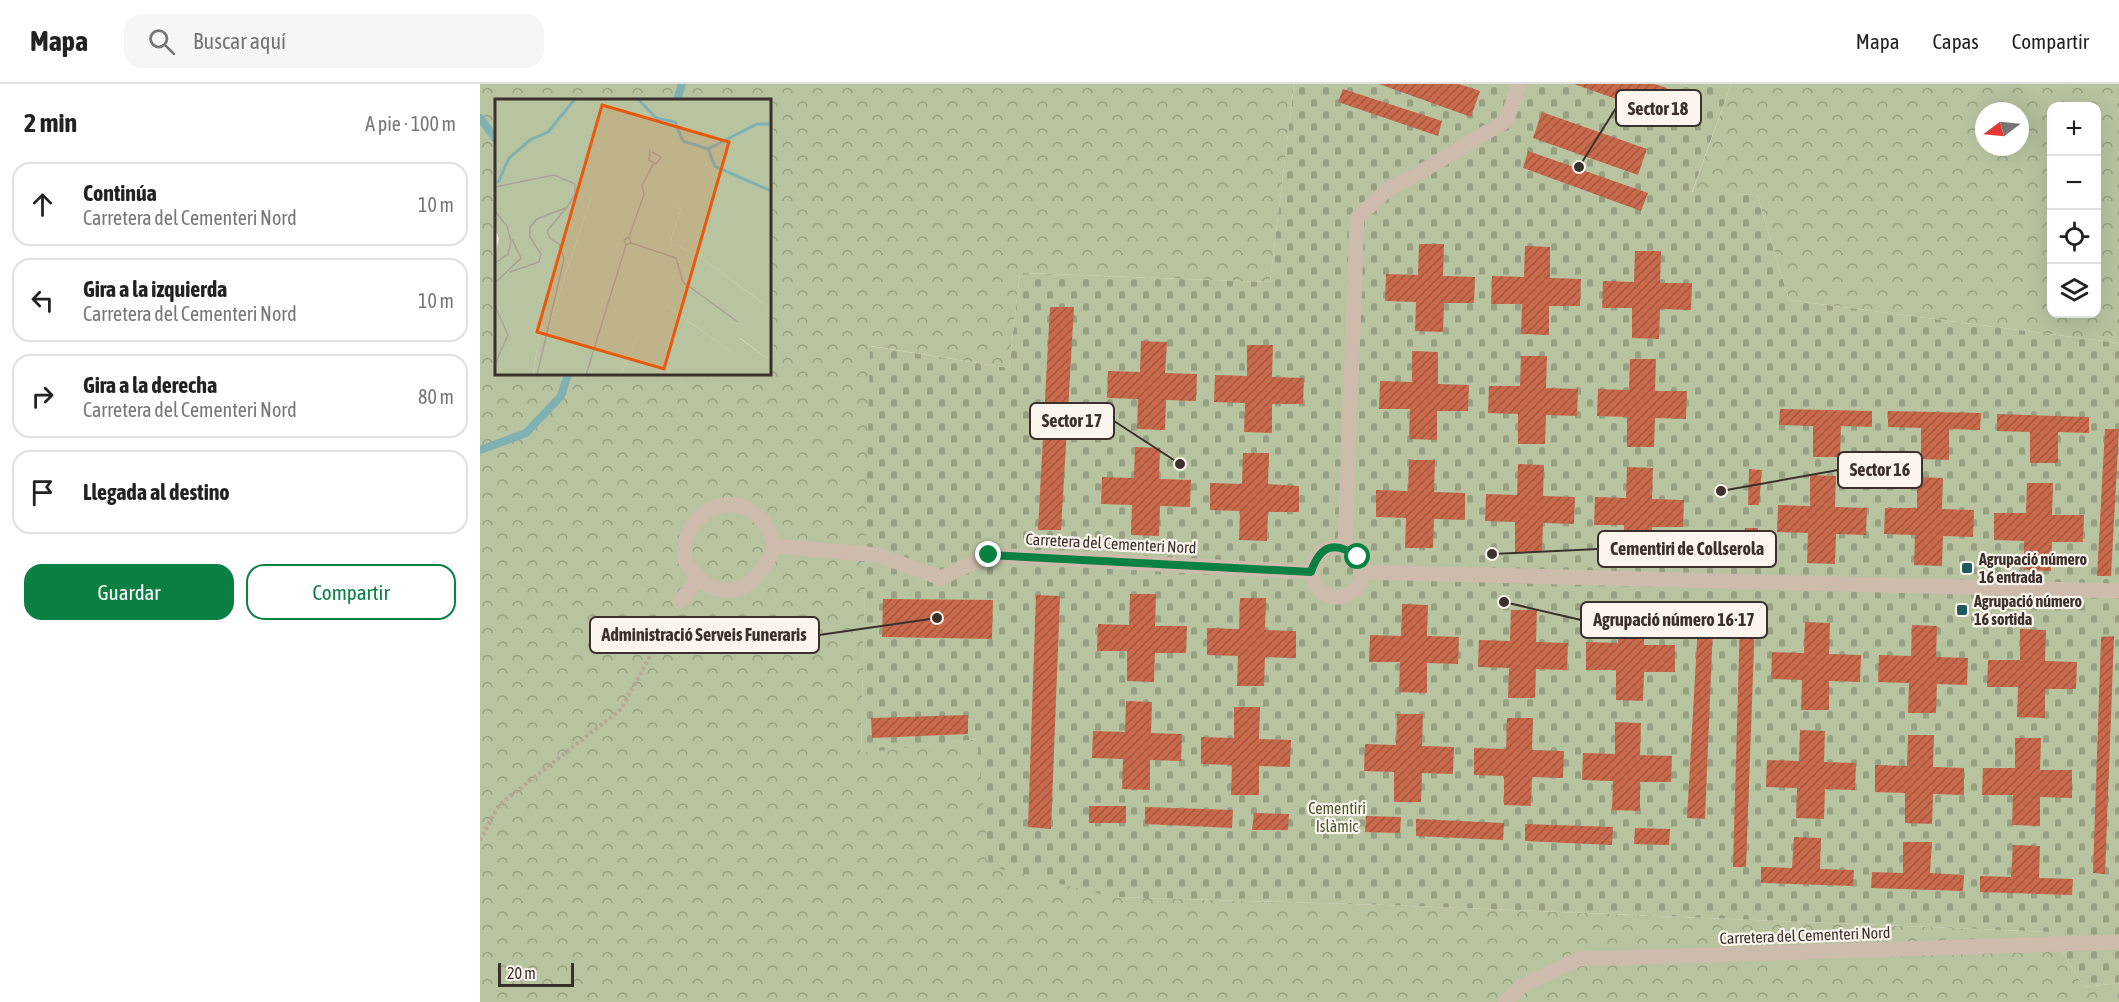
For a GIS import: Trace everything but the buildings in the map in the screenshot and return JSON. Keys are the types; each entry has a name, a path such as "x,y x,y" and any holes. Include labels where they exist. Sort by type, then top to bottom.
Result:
{"street":[{"path":"1345,548 1357,218 1388,189 1418,174 1507,120 1520,84"},
{"path":"730,505 752,511 768,527 775,546 766,568 753,582 733,591 713,589 698,579 684,559 686,537 694,521 710,507 730,505"},
{"name":"Carretera del Cementeri Nord","path":"775,546 879,555 940,578 989,555 1311,572"},
{"path":"1329,548 1345,548 1358,557 1362,572 1355,591 1336,598 1318,590 1311,572 1316,557 1329,548"},
{"path":"1362,572 2119,591"},
{"path":"680,601 698,579"},
{"name":"Carretera del Cementeri Nord","path":"1505,1002 1523,985 1579,959 2119,942"}],"path":[{"path":"480,840 499,805 621,709 680,601"}],"green space":[{"path":"480,84 1294,84 1270,282 1020,273 1009,368 871,346 861,752 977,739 1113,897 1386,905 2050,932 2084,987 2119,983 2119,1002 480,1002"},
{"name":"Cementiri Islàmic","path":"1294,84 1731,84 1692,192 1757,195 1789,300 2119,343 2119,983 2084,987 2050,932 1386,905 1113,897 989,866 977,739 861,753 870,346 1009,368 1020,273 1270,282"},
{"path":"1731,84 2119,84 2119,343 1789,300 1757,195 1692,193"}],"waterway":[{"path":"677,99 682,84"},
{"path":"480,118 495,138"},
{"path":"480,450 526,433 561,396 568,375"}],"place":[{"name":"Sector 18","path":"1579,167"},
{"name":"Sector 17","path":"1180,464"},
{"name":"Sector 16","path":"1721,491"},
{"name":"Cementiri de Collserola","path":"1492,554"},
{"name":"Agrupació número 16 entrada","path":"1967,568"},
{"name":"Agrupació número 16·17","path":"1504,602"},
{"name":"Agrupació número 16 sortida","path":"1962,610"},
{"name":"Administració Serveis Funeraris","path":"937,618"}],"route":[{"path":"989,555 1311,572 1316,557 1329,548 1345,548 1358,557"}]}
